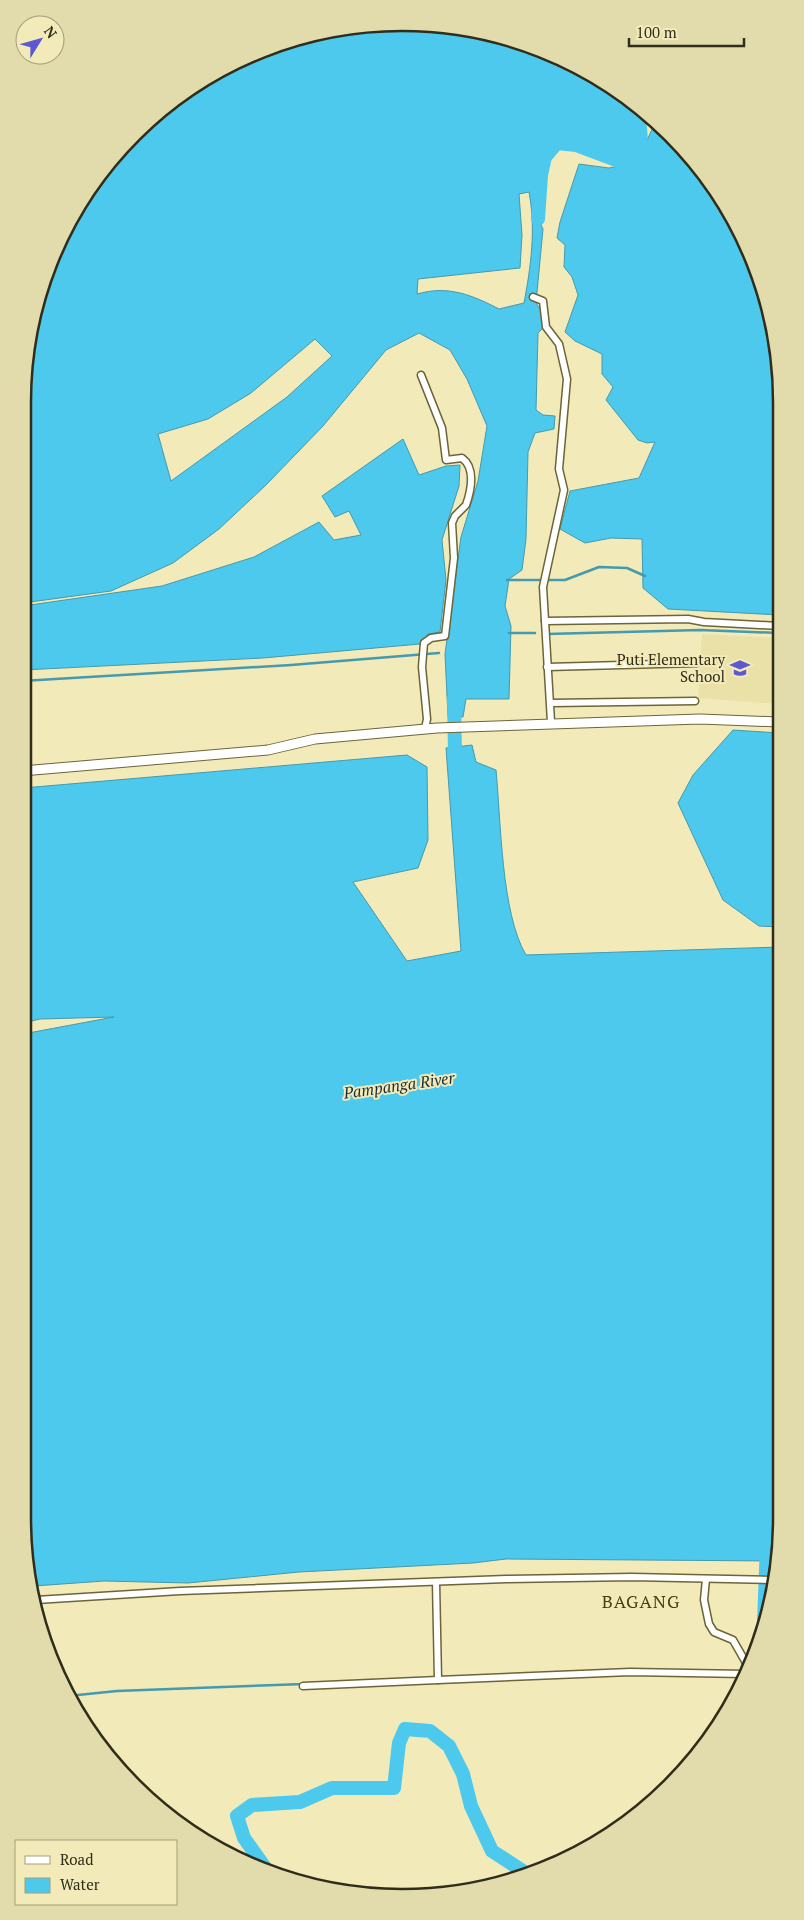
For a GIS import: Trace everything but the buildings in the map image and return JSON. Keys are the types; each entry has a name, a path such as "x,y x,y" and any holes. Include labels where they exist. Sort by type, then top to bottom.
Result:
{"street":[{"path":"536,298 543,301 548,332 559,344 566,379 559,469 564,490 545,568 543,587 551,722"},
{"path":"421,375 442,428 446,460 462,458 467,461 471,472 466,505 455,516 452,524 454,558 445,636 431,638 424,643 422,658 427,720 424,729"},
{"path":"545,621 688,619 704,622 773,626"},
{"path":"547,666 698,663"},
{"path":"550,703 695,701"},
{"path":"31,770 268,750 315,739 437,728 486,728 551,722 700,718 773,722"},
{"path":"40,1600 180,1591 436,1582 632,1577 768,1580"},
{"path":"706,1579 704,1600 710,1624 714,1632 733,1640 745,1660"},
{"path":"436,1582 438,1676"},
{"path":"303,1686 438,1676 630,1672 739,1674"}],"shaded area":[{"name":"Puti Elementary School","path":"702,634 773,638 773,704 698,698"}],"water":[{"path":"402,31 450,34 474,38 544,59 566,69 608,94 644,121 639,152 622,163 582,145 557,139 547,147 541,160 538,203 540,223 543,229 536,303 544,315 544,327 538,333 536,410 543,415 555,416 554,429 535,433 528,452 526,539 522,570 509,579 505,606 511,626 509,699 466,699 463,717 448,717 445,654 461,537 478,481 487,426 467,379 450,350 419,333 386,350 323,426 266,485 219,529 173,563 111,591 31,602 31,402 34,354 44,306 59,260 69,238 108,176 158,123 196,94 238,69 260,59 330,38 354,34","holes":["529,192 532,248 524,303 499,309 479,299 449,291 428,291 417,294 418,279 520,268 522,235 519,194","315,339 332,356 287,397 171,481 158,434 208,419 251,393"]},
{"path":"652,129 696,176 723,217 745,260 760,306 770,354 772,378 773,615 668,609 643,588 642,539 611,538 585,543 560,529 570,491 639,478 655,442 647,443 638,440 606,400 613,387 602,374 602,354 575,341 565,332 578,295 572,277 564,267 565,245 557,238 560,222 579,164 609,168 637,162"},
{"path":"403,439 419,475 446,466 460,465 459,486 442,540 446,580 440,632 428,634 420,644 263,658 31,670 31,605 162,586 254,557 319,522 334,540 361,535 349,511 335,517 322,496"},
{"path":"733,730 773,733 773,927 759,926 723,900 678,803 693,775"},
{"name":"Pampanga River","path":"472,745 476,762 496,770 507,891 511,915 526,955 773,947 773,1518 770,1561 506,1559 473,1563 299,1572 188,1583 104,1581 37,1586 31,1518 31,1033 114,1017 40,1019 31,1021 31,787 407,755 427,767 428,840 418,868 353,882 407,961 461,951 446,748"}],"waterway":[{"path":"538,219 541,175 545,157 557,143 576,145 624,163 635,155 640,146 639,120"},
{"path":"507,580 565,580 599,567 627,568 645,576"},
{"path":"547,634 700,630 773,633"},
{"path":"509,633 535,633"},
{"path":"31,680 291,665 439,653"},
{"path":"454,699 455,754 460,764"},
{"path":"765,1594 767,1544"},
{"path":"77,1695 117,1691 304,1684"},
{"path":"261,1861 244,1838 237,1816 252,1805 300,1802 332,1788 394,1788 399,1743 405,1729 430,1731 449,1746 463,1774 471,1806 492,1851 520,1869"}],"place":[{"name":"Puti Elementary School","path":"740,668"}],"district":[{"name":"BAGANG","path":"641,1601"}]}
